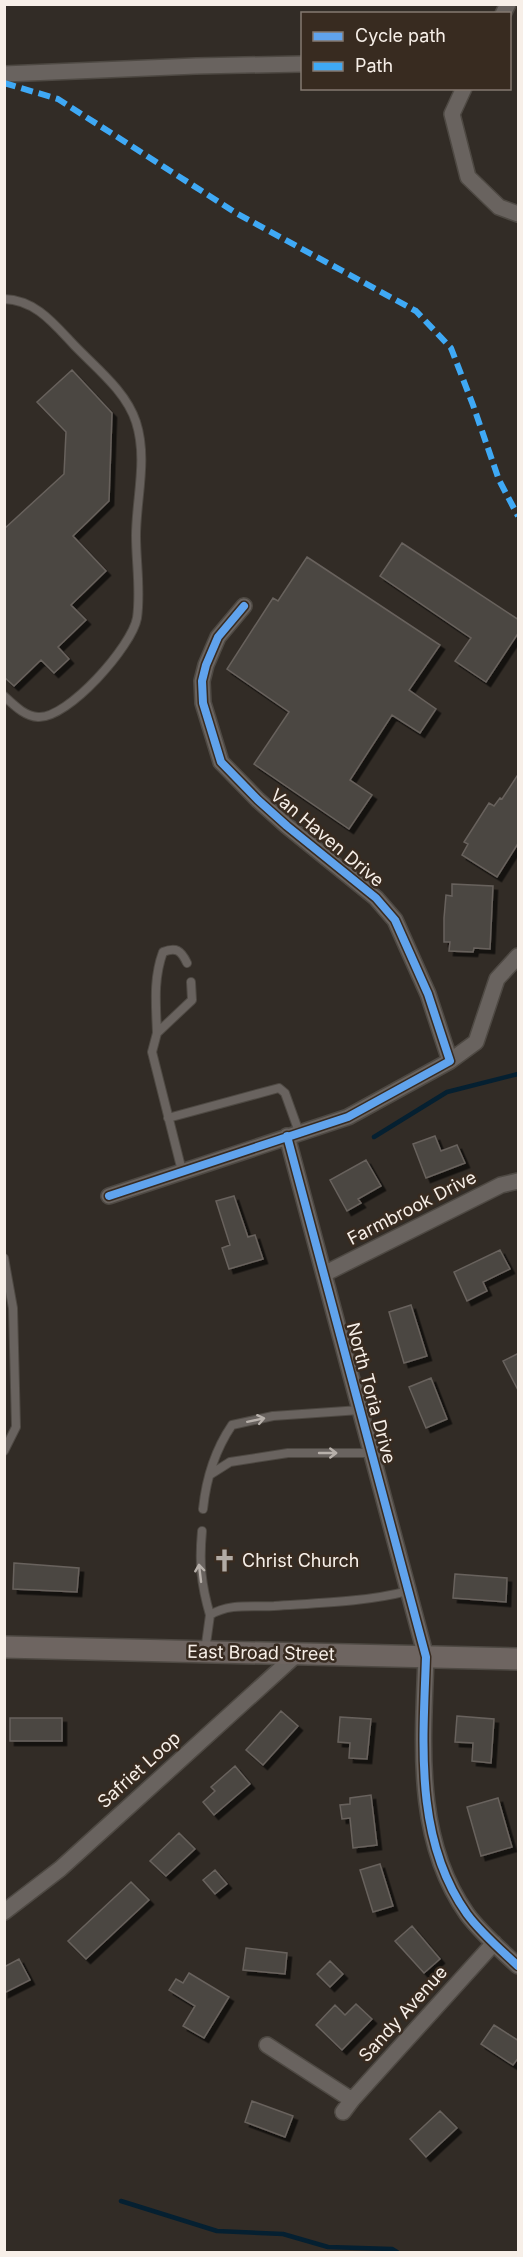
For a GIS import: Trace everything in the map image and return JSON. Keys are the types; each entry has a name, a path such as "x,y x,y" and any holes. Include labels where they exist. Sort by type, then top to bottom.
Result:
{"main road":[{"name":"East Broad Street","path":"4,1647 519,1659"}],"street":[{"path":"4,74 301,64"},
{"path":"463,90 452,114 468,177 499,207 519,214"},
{"name":"Van Haven Drive","path":"244,606 218,637 202,681 203,703 220,762 287,826 376,898 395,920 428,994 450,1061"},
{"path":"109,1196 348,1117 450,1061 476,1042 497,979 519,956"},
{"name":"North Toria Drive","path":"293,1134 324,1274 426,1657 424,1790 433,1836 448,1881 468,1915 519,1966"},
{"name":"Farmbrook Drive","path":"324,1274 501,1185 519,1181"},
{"name":"Safriet Loop","path":"4,1912 60,1869 297,1654"},
{"name":"Sandy Avenue","path":"267,2044 348,2106 494,1943"}],"lane":[{"path":"4,299 19,300 44,314 128,401 137,424 141,490 136,534 139,588 137,620 124,647 99,678 56,714 38,717 19,710 4,696"},
{"path":"182,1171 152,1052 158,1033 155,987 157,967 162,952 178,950 183,954 187,963"},
{"path":"158,1033 192,1000 191,982"},
{"path":"168,1118 279,1088 285,1093 293,1134"},
{"path":"4,1258 13,1308 16,1427 8,1447 4,1450"},
{"path":"203,1509 206,1485 219,1448 232,1425 273,1416 360,1410"},
{"path":"211,1474 230,1462 288,1453 372,1453"},
{"path":"202,1531 199,1562 202,1589 210,1615 206,1651"},
{"path":"210,1615 228,1608 389,1596 408,1591"}],"building":[{"path":"72,370 112,413 109,501 73,536 106,571 71,605 86,620 58,647 69,659 54,673 41,660 14,686 4,677 4,529 64,474 66,432 37,402"},
{"path":"402,543 519,620 519,632 486,682 455,661 471,638 380,576"},
{"path":"307,557 440,645 409,690 436,709 420,733 392,715 350,780 372,795 349,829 254,764 289,712 227,669 273,598 278,601"},
{"path":"519,773 519,842 497,877 462,855 468,844 464,842 489,803 494,806 500,798 502,799"},
{"path":"452,884 493,886 490,949 474,948 473,952 449,951 450,942 444,942 444,918 446,895 452,896"},
{"path":"435,1136 441,1151 457,1145 465,1163 426,1178 413,1144"},
{"path":"366,1160 381,1186 358,1199 361,1203 347,1211 330,1180"},
{"path":"234,1196 248,1237 255,1235 263,1259 229,1269 222,1248 230,1245 216,1201"},
{"path":"500,1250 510,1269 483,1282 487,1291 467,1301 454,1272"},
{"path":"411,1305 427,1356 404,1363 389,1312"},
{"path":"519,1353 519,1392 503,1361"},
{"path":"431,1378 447,1419 426,1428 409,1387"},
{"path":"14,1563 79,1568 77,1592 13,1589"},
{"path":"455,1574 507,1578 506,1602 453,1598"},
{"path":"281,1711 298,1726 263,1765 246,1750"},
{"path":"457,1716 494,1719 491,1763 472,1761 473,1743 455,1742"},
{"path":"340,1717 371,1719 367,1759 349,1758 350,1743 338,1742"},
{"path":"10,1718 62,1718 62,1741 10,1741"},
{"path":"235,1766 250,1784 214,1815 203,1802 215,1791 211,1787"},
{"path":"371,1795 377,1845 353,1848 350,1818 342,1819 340,1805 350,1804 350,1798"},
{"path":"498,1798 512,1847 481,1856 467,1807"},
{"path":"179,1833 195,1849 166,1876 150,1861"},
{"path":"380,1864 393,1906 373,1912 360,1870"},
{"path":"215,1870 227,1884 215,1894 203,1880"},
{"path":"131,1882 149,1900 86,1959 68,1941"},
{"path":"412,1926 440,1959 424,1973 395,1941"},
{"path":"246,1948 287,1953 285,1974 243,1970"},
{"path":"19,1959 30,1980 4,1993 4,1967"},
{"path":"330,1961 343,1974 330,1987 317,1974"},
{"path":"189,1973 229,1997 204,2038 183,2026 195,2006 169,1990 176,1979 183,1983"},
{"path":"356,2004 372,2019 342,2050 316,2025 335,2005 345,2015"},
{"path":"494,2025 519,2041 519,2057 513,2065 481,2044"},
{"path":"252,2101 293,2116 285,2137 245,2122"},
{"path":"440,2111 457,2128 426,2157 410,2139"}],"waterway":[{"path":"374,1137 447,1092 518,1074"},
{"path":"121,2201 217,2231 283,2234 328,2247 392,2249 397,2252"}],"marked path":[{"path":"4,83 58,99 236,213 416,311 451,348 499,480 518,516"}],"cycle path":[{"path":"109,1196 348,1117 450,1061 428,994 395,920 376,898 287,826 221,762 203,703 202,681 218,637 244,606"},
{"path":"287,1136 426,1657 424,1723 426,1790 430,1823 438,1854 450,1885 467,1914 485,1935 518,1966"}],"place":[{"name":"Christ Church","path":"224,1561"}]}
